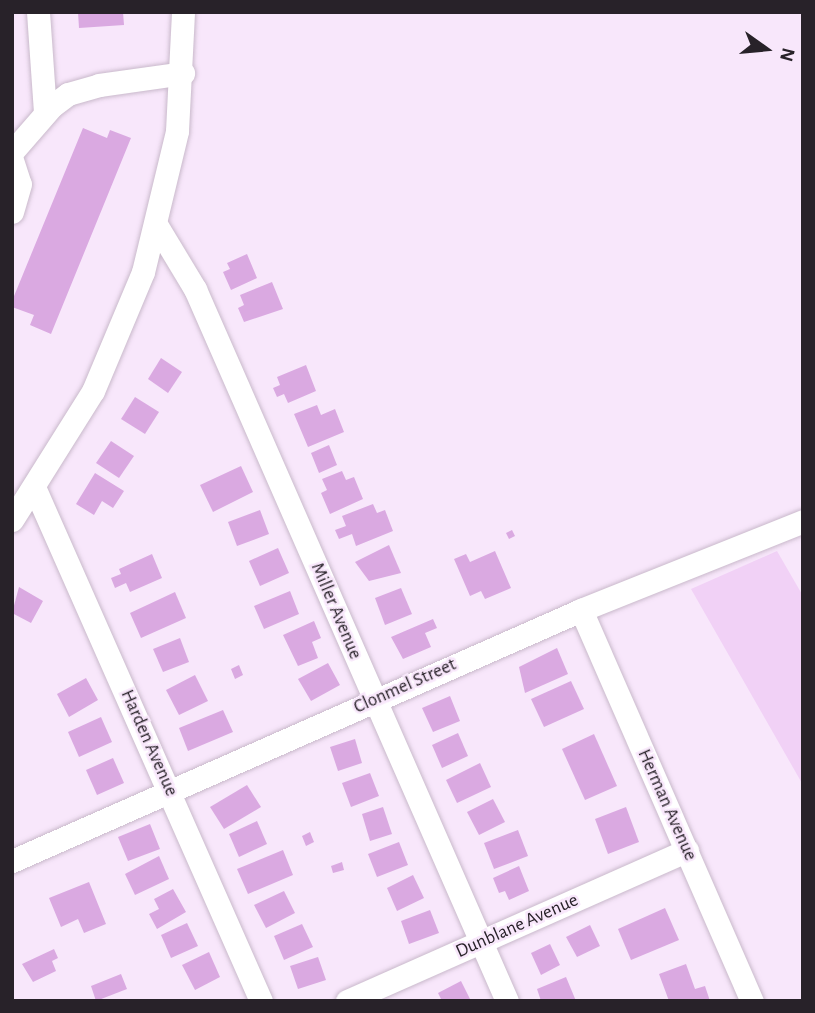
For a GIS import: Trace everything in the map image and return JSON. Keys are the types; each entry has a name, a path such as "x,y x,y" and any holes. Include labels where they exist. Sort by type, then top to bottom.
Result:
{"street":[{"path":"38,12 45,113"},
{"path":"12,520 111,355 157,226 172,159 183,73 183,12"},
{"path":"12,152 45,113 83,88 183,73"},
{"path":"12,160 20,184 12,212"},
{"name":"Miller Avenue","path":"157,226 195,289 507,1001"},
{"name":"Harden Avenue","path":"34,486 261,1001"},
{"name":"Clonmel Street","path":"12,861 581,610 803,521"},
{"name":"Herman Avenue","path":"581,610 752,1001"},
{"name":"Dunblane Avenue","path":"347,1001 687,850"}],"shaded area":[{"path":"777,551 803,596 803,785 691,589"}],"building":[{"path":"78,12 123,12 124,25 79,28"},
{"path":"83,128 107,138 110,130 131,138 51,334 30,325 34,315 12,307 12,301"},
{"path":"247,254 257,278 231,290 223,272 230,269 227,263"},
{"path":"272,282 283,309 244,322 238,308 244,305 240,295"},
{"path":"161,358 182,372 168,393 148,379"},
{"path":"306,365 316,391 288,403 284,394 277,397 273,388 280,385 277,377"},
{"path":"135,397 159,412 145,434 121,419"},
{"path":"317,405 321,415 335,409 344,432 308,447 294,414"},
{"path":"111,441 134,456 119,478 96,463"},
{"path":"329,445 337,465 319,473 311,453"},
{"path":"241,466 253,492 213,512 200,485"},
{"path":"342,471 346,480 354,477 363,499 330,514 321,493 327,490 322,479"},
{"path":"95,473 124,491 113,508 102,501 94,515 76,504"},
{"path":"373,504 377,513 385,510 393,531 356,546 352,534 339,539 335,530 346,526 342,516"},
{"path":"260,510 269,534 237,546 228,522"},
{"path":"512,530 515,536 509,539 506,533"},
{"path":"389,545 401,573 369,581 355,562"},
{"path":"278,548 289,573 260,586 249,561"},
{"path":"495,551 511,588 485,599 481,591 470,596 454,559 466,554 470,562"},
{"path":"152,554 162,578 130,592 126,583 115,588 111,578 121,574 119,569"},
{"path":"19,587 43,601 31,623 12,613"},
{"path":"401,588 412,614 385,625 375,598"},
{"path":"290,591 299,614 264,629 254,606"},
{"path":"175,592 186,618 141,638 130,613"},
{"path":"433,619 437,628 425,633 431,647 403,659 391,637"},
{"path":"314,621 321,638 312,642 318,658 298,666 283,635"},
{"path":"180,638 189,662 163,672 153,649"},
{"path":"557,648 568,674 525,693 519,667"},
{"path":"328,663 340,685 311,701 298,679"},
{"path":"239,665 243,675 235,679 231,669"},
{"path":"195,675 208,701 179,715 166,690"},
{"path":"86,678 98,700 69,717 57,694"},
{"path":"571,681 584,709 544,727 531,699"},
{"path":"450,696 460,721 433,732 422,708"},
{"path":"223,710 233,732 188,751 179,728"},
{"path":"101,717 112,742 79,757 68,732"},
{"path":"458,733 468,756 442,768 432,745"},
{"path":"594,734 617,786 585,800 562,749"},
{"path":"355,739 362,763 338,771 330,747"},
{"path":"113,758 124,783 97,795 86,770"},
{"path":"480,763 491,787 457,803 446,780"},
{"path":"370,773 379,796 351,807 342,783"},
{"path":"247,785 261,807 224,829 210,807"},
{"path":"493,799 505,822 479,835 467,812"},
{"path":"383,807 392,834 370,841 362,814"},
{"path":"626,807 639,842 608,854 595,819"},
{"path":"257,821 267,844 239,857 229,834"},
{"path":"150,824 160,849 128,861 118,837"},
{"path":"518,830 528,856 494,869 484,843"},
{"path":"310,832 314,842 306,846 302,836"},
{"path":"399,842 408,865 377,877 368,854"},
{"path":"283,850 293,875 248,894 237,869"},
{"path":"159,856 169,879 135,895 125,874"},
{"path":"342,862 344,870 333,873 331,866"},
{"path":"519,866 529,891 509,900 505,891 499,893 493,878"},
{"path":"413,875 424,898 397,911 387,888"},
{"path":"89,882 106,924 84,933 78,919 61,927 49,898"},
{"path":"173,889 186,912 157,929 149,914 159,909 154,899"},
{"path":"284,891 295,913 266,928 254,905"},
{"path":"665,908 679,940 631,960 618,929"},
{"path":"430,910 439,933 409,944 401,921"},
{"path":"187,923 198,946 171,958 161,935"},
{"path":"302,924 313,947 284,960 274,936"},
{"path":"590,925 600,946 577,957 566,937"},
{"path":"550,944 560,965 541,975 531,953"},
{"path":"54,949 58,958 52,961 56,971 33,982 22,964"},
{"path":"209,952 220,977 195,990 182,965"},
{"path":"318,957 326,980 298,989 290,966"},
{"path":"686,964 695,989 705,986 710,1001 669,1001 659,974"},
{"path":"121,974 127,989 96,1001 91,986"},
{"path":"566,977 576,1001 541,1001 537,989"},
{"path":"461,981 471,1001 442,1001 438,993"}]}
